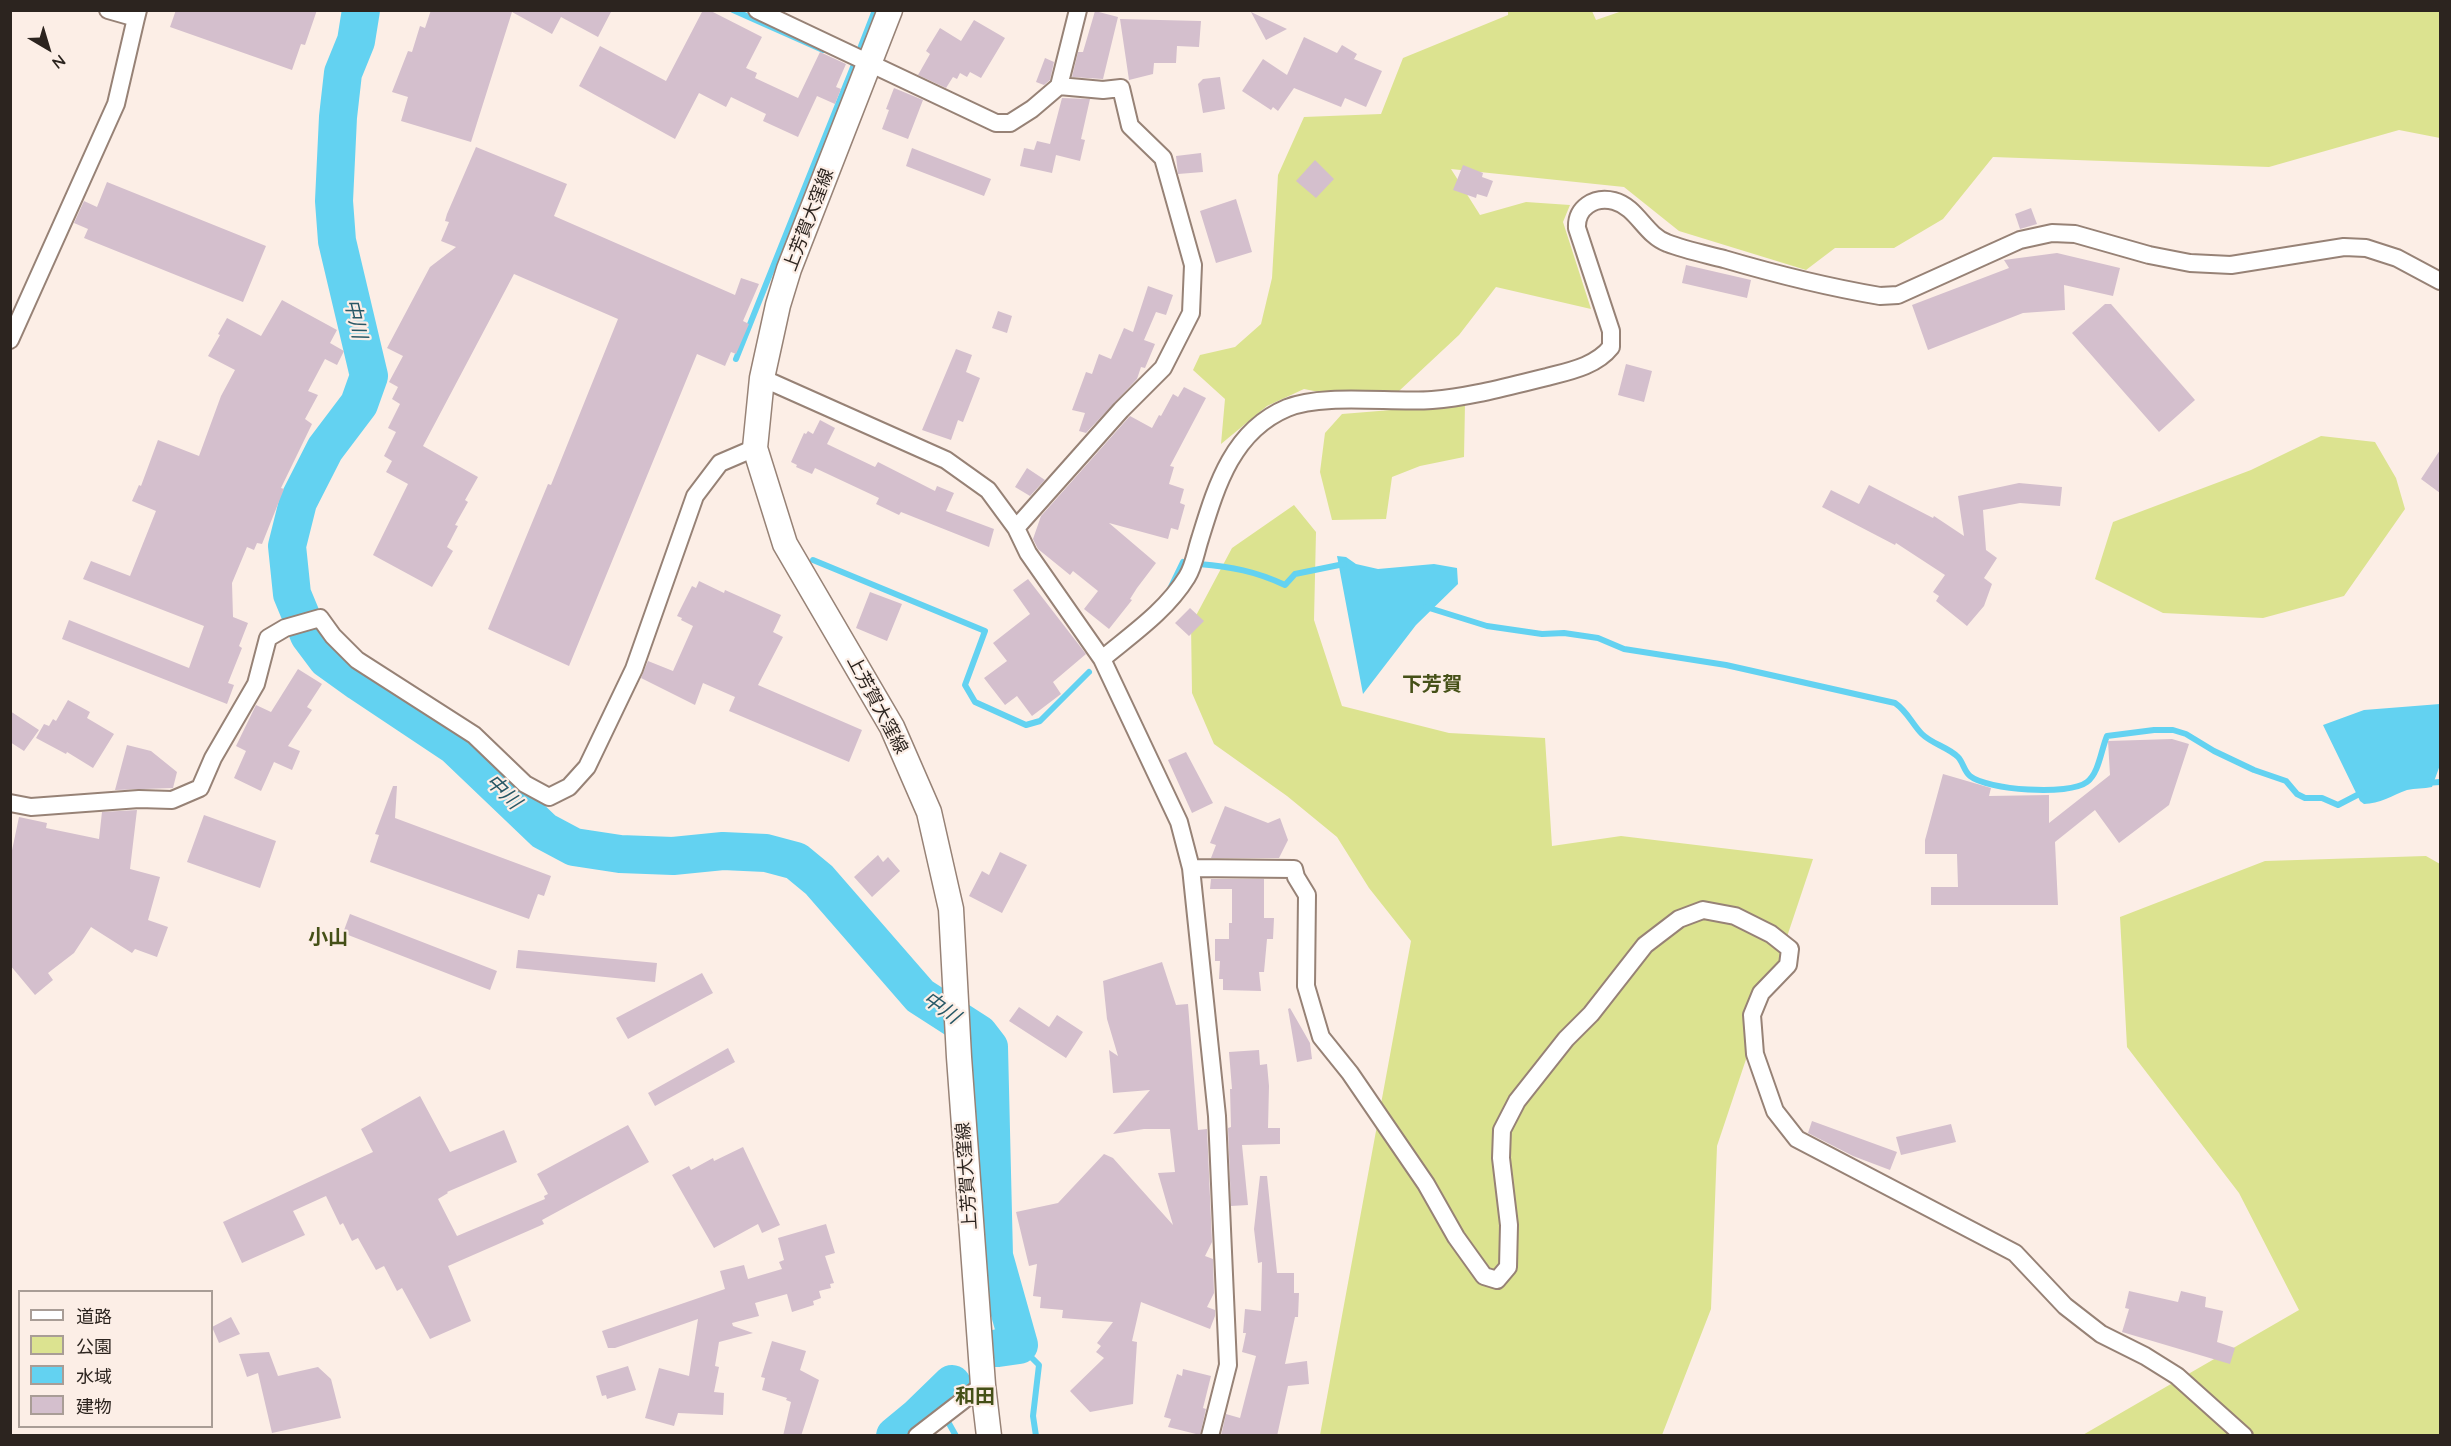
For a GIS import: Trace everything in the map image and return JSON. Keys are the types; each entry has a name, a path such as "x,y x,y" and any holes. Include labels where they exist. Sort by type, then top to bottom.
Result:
{"main road":[{"name":"上芳賀大窪線","path":"890,10 789,269 778,305 762,378 755,448 785,544 892,727 929,812 951,909 959,1057 983,1385 989,1436"}],"street":[{"path":"10,340 116,104 137,14 108,10"},
{"path":"757,10 996,123 1010,123 1032,109 1059,86 1078,10"},
{"path":"1016,528 1121,410 1163,368 1191,313 1193,265 1163,158 1130,126 1121,88 1103,90 1059,86"},
{"path":"1102,659 1165,606 1177,592 1189,574 1224,470 1243,439 1266,420 1287,408 1312,401 1432,400 1482,394 1565,372 1605,356 1611,347 1611,331 1576,228 1576,219 1580,212 1588,204 1601,200 1613,201 1627,207 1664,243 1760,270 1880,297 1898,295 2020,240 2052,233 2075,234 2149,255 2231,266 2344,247 2366,248 2397,258 2440,281"},
{"path":"762,378 946,460 988,490 1016,528 1028,553 1102,659 1179,822 1191,868 1217,1116 1228,1365 1210,1436"},
{"path":"10,803 31,807 139,799 172,800 200,788 213,758 256,684 268,638 304,622 320,618 333,636 357,660 474,735 525,784 549,797 569,787 587,767 592,757 634,669 695,496 720,463 755,448"},
{"path":"1191,868 1294,869 1307,895 1306,986 1322,1037 1350,1073 1420,1175 1456,1237 1484,1276 1497,1280 1508,1267 1509,1225 1501,1158 1502,1130 1517,1101 1566,1039 1591,1014 1645,945 1679,919 1703,910 1735,916 1771,934 1790,949 1788,965 1761,993 1752,1015 1755,1054 1775,1111 1797,1138 2015,1252 2065,1306 2101,1334 2145,1356 2177,1376 2244,1436"},
{"path":"917,1436 983,1385"}],"green space":[{"path":"1625,10 2440,11 2440,138 2399,130 2269,167 1993,157 1943,219 1894,248 1835,248 1806,270 1679,231 1624,187 1451,169 1480,215 1526,202 1570,205 1563,222 1591,309 1496,287 1459,335 1399,391 1324,393 1304,389 1267,406 1221,444 1225,399 1193,370 1200,355 1235,347 1261,324 1272,278 1278,175 1304,117 1381,114 1403,58 1508,15 1508,11 1592,11 1596,20"},
{"path":"1465,404 1464,457 1420,466 1392,477 1386,519 1332,520 1320,472 1325,433 1342,414"},
{"path":"2321,436 2375,442 2396,478 2405,509 2344,596 2263,618 2163,613 2095,579 2113,522 2251,470"},
{"path":"1294,505 1316,532 1314,620 1342,706 1449,733 1545,738 1552,846 1621,836 1813,859 1717,1146 1711,1309 1662,1435 1320,1435 1411,941 1369,888 1337,837 1287,796 1214,744 1192,693 1191,625 1232,548"},
{"path":"2426,856 2440,864 2440,1435 2081,1436 2299,1310 2239,1193 2127,1047 2120,917 2265,861"}],"water":[{"path":"1337,556 1346,557 1356,564 1378,569 1434,564 1457,568 1458,584 1416,625 1363,694"},
{"path":"2440,704 2440,765 2432,787 2407,790 2370,804 2360,801 2323,725 2364,710"}],"building":[{"path":"176,10 317,10 305,45 301,44 292,70 170,27"},
{"path":"431,10 612,10 598,37 561,17 552,34 512,12 471,142 401,121 408,97 392,92 408,51 412,52 420,26 425,28"},
{"path":"703,10 709,10 762,37 746,68 757,73 755,78 798,98 820,52 846,64 836,87 841,89 835,104 817,96 798,137 763,121 766,114 731,97 726,107 699,93 675,139 579,86 600,46 666,81"},
{"path":"1095,11 1118,17 1103,79 1072,77 1078,52 1083,52"},
{"path":"1251,12 1287,29 1266,40"},
{"path":"1120,19 1201,21 1199,47 1177,46 1176,63 1154,63 1153,74 1129,80"},
{"path":"974,20 1005,38 981,78 970,72 967,77 960,73 957,79 953,77 946,88 918,75 930,54 926,51 940,28 961,41"},
{"path":"1304,37 1337,53 1342,45 1357,54 1354,59 1382,71 1366,107 1345,98 1341,107 1294,88 1278,111 1273,107 1271,110 1242,91 1263,59 1287,75"},
{"path":"1045,58 1054,62 1050,80 1044,85 1036,82"},
{"path":"1220,77 1225,109 1203,113 1198,84 1203,79"},
{"path":"894,88 923,100 908,139 882,129"},
{"path":"1062,98 1090,99 1081,139 1085,140 1080,161 1056,155 1052,173 1020,166 1024,148 1034,150 1037,141 1050,144"},
{"path":"476,147 567,184 554,216 735,295 741,278 759,284 743,321 749,324 736,354 731,352 725,366 697,354 569,666 488,629 548,484 551,485 618,319 514,274 423,446 478,477 465,500 468,502 455,525 458,526 447,547 453,551 432,587 373,555 408,484 386,472 392,461 384,456 396,432 388,428 400,404 392,399 398,387 389,382 403,356 387,348 430,267 456,247 441,241 449,222 445,221"},
{"path":"912,148 991,179 984,196 906,166"},
{"path":"1201,153 1203,172 1178,174 1176,156"},
{"path":"1315,160 1334,179 1316,198 1296,181"},
{"path":"1463,165 1483,173 1482,177 1493,181 1487,197 1477,194 1476,198 1453,190"},
{"path":"107,182 266,246 243,302 84,238 88,229 74,223 84,201 97,207"},
{"path":"1236,199 1252,252 1216,263 1200,211"},
{"path":"2031,208 2037,224 2020,229 2015,214"},
{"path":"2057,253 2120,268 2113,296 2064,285 2065,310 2023,313 1928,350 1912,305 2009,268 2004,260"},
{"path":"1686,265 1751,280 1747,298 1682,283"},
{"path":"1148,286 1173,295 1166,315 1156,312 1144,340 1155,344 1145,368 1141,367 1137,379 1086,433 1079,431 1085,413 1072,410 1086,372 1092,374 1099,354 1111,359 1124,328 1133,332"},
{"path":"282,300 337,330 330,343 344,351 337,365 325,359 308,391 318,395 305,419 312,424 281,488 284,489 262,544 257,543 254,550 247,547 232,583 233,617 248,623 239,646 242,648 228,683 234,685 227,704 62,639 69,620 189,668 204,626 83,579 91,561 130,576 156,511 132,501 139,485 141,486 158,440 199,456 221,396 235,370 208,356 220,335 218,334 227,318 261,336"},
{"path":"2105,304 2111,304 2195,400 2159,432 2072,333"},
{"path":"998,311 1012,316 1007,333 992,328"},
{"path":"956,349 972,355 966,372 980,378 963,422 958,420 951,440 922,430"},
{"path":"1626,364 1652,371 1644,402 1618,395"},
{"path":"1184,387 1206,398 1170,466 1174,467 1169,484 1184,489 1180,503 1185,505 1178,530 1171,528 1168,539 1109,523 1156,563 1137,588 1130,599 1132,600 1109,629 1084,609 1098,591 1073,571 1070,575 1038,549 1033,539 1041,516 1129,417 1152,428 1173,394 1178,397"},
{"path":"820,420 835,428 827,444 875,467 878,462 935,491 937,486 954,493 946,511 994,529 989,547 901,512 899,515 876,504 879,498 815,468 812,474 796,467 797,465 791,462 804,433 808,431 813,434"},
{"path":"2440,450 2440,493 2421,479"},
{"path":"1027,468 1045,480 1030,496 1015,487"},
{"path":"2019,483 2062,487 2060,506 2020,503 1983,510 1986,550 1997,558 1984,578 1992,584 1984,606 1967,626 1936,601 1939,596 1933,592 1945,575 1896,543 1895,545 1822,507 1831,490 1859,504 1869,485 1933,518 1934,516 1964,536 1958,496"},
{"path":"1028,579 1086,654 1053,682 1061,694 1032,716 1017,696 1005,705 984,678 1007,661 993,643 1030,614 1013,590"},
{"path":"699,581 781,615 773,632 783,637 758,685 862,730 849,762 729,711 735,697 703,683 695,705 641,678 648,661 673,671 693,626 677,616 692,586 696,588"},
{"path":"870,592 902,604 887,641 856,628"},
{"path":"1190,608 1204,621 1189,636 1175,623"},
{"path":"298,669 322,684 307,707 312,710 288,746 300,751 292,770 274,762 261,791 234,778 246,751 236,746 256,705 271,712"},
{"path":"68,700 90,712 87,718 114,734 93,768 67,752 66,754 36,738 44,724 49,726 53,719 56,721"},
{"path":"10,711 39,730 24,751 10,742"},
{"path":"2172,739 2189,744 2169,805 2119,843 2095,810 2055,842 2058,905 1931,905 1931,887 1958,887 1957,854 1925,854 1925,840 1943,774 1991,788 1989,796 2049,795 2049,823 2110,775 2108,741"},
{"path":"127,745 151,751 177,772 173,788 115,790"},
{"path":"1186,752 1213,803 1192,813 1168,760"},
{"path":"393,786 397,786 395,818 551,876 544,896 538,894 529,919 370,862 379,835 375,834"},
{"path":"1225,806 1268,823 1280,818 1288,840 1279,858 1211,858 1216,845 1210,843"},
{"path":"137,810 130,869 160,877 148,920 168,927 157,957 135,949 132,953 91,927 74,953 48,973 53,980 35,995 10,965 10,860 19,817 47,823 46,828 99,839 102,812"},
{"path":"204,815 276,841 260,888 187,862"},
{"path":"1000,852 1027,865 1002,913 969,896 982,871 989,875"},
{"path":"878,855 883,862 888,857 900,871 872,897 854,877"},
{"path":"1211,879 1264,879 1264,918 1274,918 1273,939 1267,939 1264,972 1259,972 1261,991 1223,990 1223,979 1219,979 1220,961 1215,961 1215,939 1229,939 1229,923 1232,923 1232,889 1210,889"},
{"path":"350,914 497,971 490,990 343,933"},
{"path":"518,950 657,963 655,982 516,968"},
{"path":"1162,962 1176,1005 1188,1004 1198,1130 1207,1129 1212,1242 1205,1256 1213,1259 1214,1293 1207,1307 1215,1310 1215,1316 1210,1329 1141,1302 1132,1341 1137,1342 1133,1404 1090,1412 1070,1391 1104,1358 1096,1352 1101,1346 1097,1343 1113,1322 1062,1318 1063,1310 1040,1308 1041,1297 1033,1296 1037,1264 1029,1266 1016,1212 1058,1203 1104,1154 1113,1158 1173,1225 1158,1173 1175,1172 1170,1129 1144,1129 1113,1134 1150,1090 1113,1093 1109,1050 1118,1056 1107,1019 1103,981"},
{"path":"702,973 713,993 628,1039 616,1018"},
{"path":"1019,1007 1049,1027 1057,1015 1083,1032 1066,1058 1009,1021"},
{"path":"1290,1008 1310,1043 1312,1059 1297,1062 1288,1009"},
{"path":"728,1048 735,1062 655,1106 648,1093"},
{"path":"1259,1050 1260,1065 1267,1064 1268,1128 1280,1128 1280,1144 1242,1145 1248,1205 1231,1206 1228,1128 1231,1127 1230,1089 1232,1089 1229,1052"},
{"path":"420,1096 450,1152 504,1130 517,1162 447,1192 438,1199 457,1236 545,1199 544,1196 548,1194 537,1174 628,1125 649,1162 542,1220 544,1224 448,1266 471,1321 430,1339 402,1288 397,1291 384,1266 376,1270 358,1238 352,1241 343,1223 340,1225 326,1196 293,1211 305,1235 242,1263 223,1222 373,1152 361,1129"},
{"path":"1812,1121 1897,1152 1890,1170 1853,1156 1808,1133"},
{"path":"1951,1124 1956,1142 1901,1155 1896,1137"},
{"path":"743,1147 780,1225 762,1233 758,1224 714,1248 672,1175 689,1166 691,1170 713,1158 714,1161"},
{"path":"1260,1176 1267,1176 1277,1273 1294,1273 1294,1293 1299,1293 1298,1317 1295,1317 1285,1364 1307,1361 1309,1384 1288,1386 1277,1436 1221,1436 1226,1414 1240,1418 1256,1356 1242,1352 1246,1333 1243,1333 1245,1309 1261,1311 1262,1262 1258,1263 1254,1229"},
{"path":"826,1224 835,1253 825,1256 834,1283 830,1284 831,1288 819,1291 821,1298 813,1301 814,1305 792,1312 787,1294 755,1303 759,1316 732,1323 733,1326 753,1333 719,1342 715,1366 719,1367 714,1392 724,1393 723,1415 678,1413 674,1426 645,1418 659,1368 689,1376 698,1319 615,1348 608,1348 602,1331 725,1289 720,1271 744,1265 748,1279 782,1269 779,1262 784,1260 778,1238"},
{"path":"2129,1291 2178,1302 2181,1291 2206,1297 2205,1307 2223,1311 2217,1342 2235,1348 2230,1364 2122,1332 2129,1309 2125,1308"},
{"path":"231,1317 240,1334 219,1343 213,1326"},
{"path":"772,1341 806,1351 800,1370 819,1380 801,1436 783,1436 791,1402 786,1400 787,1398 762,1390 765,1378 761,1377"},
{"path":"269,1352 278,1376 318,1367 331,1379 341,1418 272,1433 258,1373 247,1377 239,1354"},
{"path":"628,1366 636,1390 607,1399 606,1395 602,1396 596,1376"},
{"path":"1183,1369 1211,1376 1203,1408 1206,1409 1200,1435 1168,1427 1171,1419 1164,1417 1177,1374 1182,1376"}],"waterway":[{"name":"中川","path":"361,10 356,41 343,73 338,117 334,201 337,241 369,376 359,404 325,449 298,502 287,546 292,594 309,635 327,659 455,746 544,831 574,847 620,854 673,856 723,851 766,853 796,861 819,880 920,996 979,1034 989,1047 994,1256 1019,1345 998,1348"},
{"path":"733,10 823,50"},
{"path":"861,46 875,10"},
{"path":"736,359 855,62"},
{"path":"813,560 985,631 965,685 975,702 1026,725 1040,721 1089,672"},
{"path":"1169,591 1183,562"},
{"path":"1199,564 1243,570 1285,585 1295,574 1344,564"},
{"path":"1426,607 1487,626 1542,634 1564,633 1598,638 1624,649 1726,665 1895,703 1926,737 1958,757 1970,776 1993,785 2028,790 2064,789 2078,786 2087,782 2094,773 2107,736 2173,730 2186,734 2214,751 2254,770 2286,781 2297,794 2305,798 2322,798 2338,805 2363,792"},
{"path":"2426,783 2440,782"},
{"path":"1019,1345 1039,1365 1033,1416 1036,1436"},
{"name":"中川","path":"895,1436 952,1384"},
{"name":"中川","path":"935,1400 939,1407"},
{"path":"947,1420 956,1436"}],"district":[{"name":"下芳賀","path":"1432,685"},
{"name":"小山","path":"328,938"},
{"name":"和田","path":"975,1397"}]}
